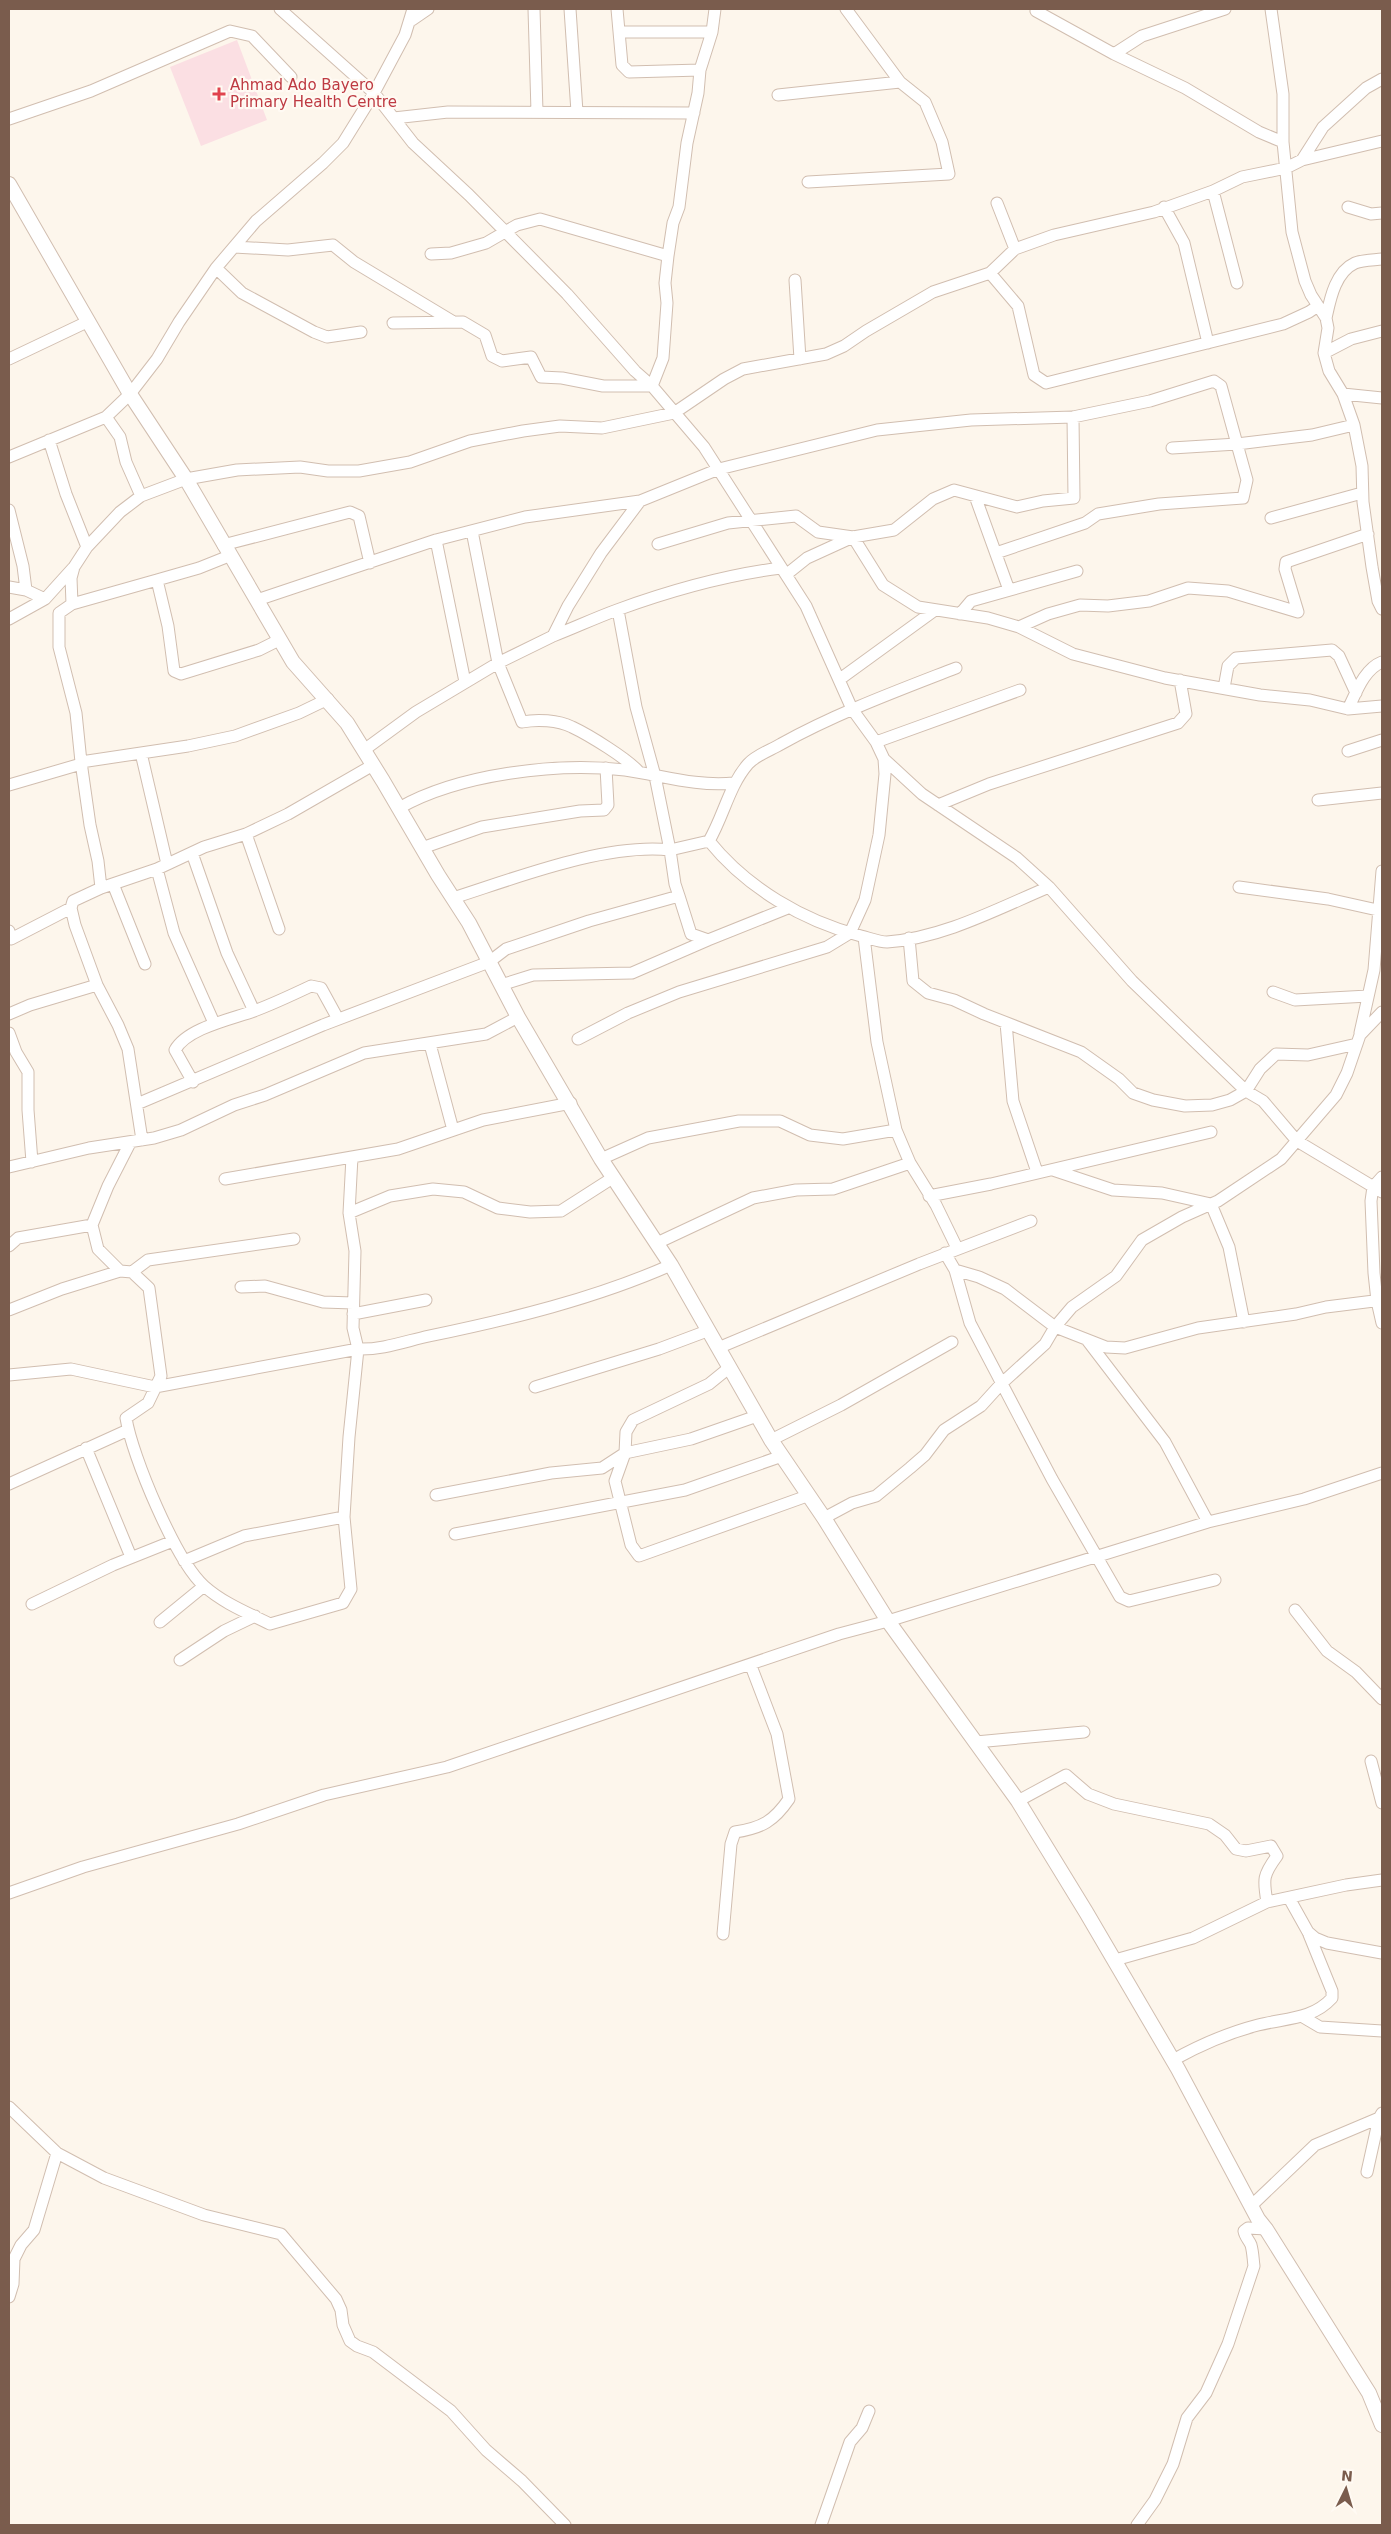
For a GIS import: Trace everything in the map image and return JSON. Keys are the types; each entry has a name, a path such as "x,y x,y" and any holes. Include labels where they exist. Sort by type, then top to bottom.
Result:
{"street":[{"path":"280,9 374,93 413,144 504,230 585,313 635,371 652,386 704,447 806,606 852,709 876,742 884,759 885,774 879,835 865,900 850,933 828,947 679,992 628,1013 578,1039"},
{"path":"9,457 106,417 130,394 157,359 179,322 216,268 256,221 323,163 343,143 374,93 412,14 428,9"},
{"path":"534,9 537,112"},
{"path":"570,9 577,112"},
{"path":"617,9 622,65 629,72 700,70"},
{"path":"652,386 663,358 668,303 665,283 668,256 673,224 679,207 687,143 694,113 700,70 712,32 715,9"},
{"path":"808,182 949,174 942,142 925,102 900,82 846,9"},
{"path":"1114,54 1142,36 1225,9"},
{"path":"1271,9 1283,94 1283,142 1292,232 1305,281 1326,318"},
{"path":"1036,11 1114,54 1167,79 1259,132 1283,142"},
{"path":"9,119 91,91 230,31 252,36 291,77"},
{"path":"619,32 712,32"},
{"path":"1302,160 1323,128 1366,88 1382,79"},
{"path":"778,95 900,82"},
{"path":"394,118 448,112 694,113"},
{"path":"9,620 45,600 74,567 87,547 120,512 141,496 186,479 237,470 300,467 328,471 359,471 410,462 470,441 488,437 560,426 602,428 674,413 724,379 743,369 826,354 844,346 933,292 990,273 1016,249 1054,235 1154,212 1213,191 1242,177 1286,168 1302,160 1382,141"},
{"path":"9,184 130,394 186,479 279,640 293,662 328,699 364,750 469,923 518,1017 571,1103 602,1159 671,1265 757,1416 807,1496 824,1518 888,1621 1018,1801 1115,1960 1173,2060 1251,2206 1369,2393 1382,2425"},
{"path":"1213,191 1237,282"},
{"path":"996,203 1016,249"},
{"path":"1164,207 1184,243 1208,343"},
{"path":"1348,207 1371,214 1382,213"},
{"path":"431,254 451,252 486,244 504,230 540,219 668,256"},
{"path":"234,247 288,250 334,245 354,262 454,322"},
{"path":"1382,259 1355,263 1341,275 1329,303 1326,318 1329,334 1324,354 1329,371 1343,394 1354,425 1362,466 1362,493 1378,601 1382,608"},
{"path":"216,268 242,293 314,332 328,337 362,332"},
{"path":"990,273 1018,306 1034,375 1046,383 1283,324 1318,306"},
{"path":"795,280 800,359"},
{"path":"9,359 89,321"},
{"path":"393,323 463,322 485,335 492,356 502,360 531,357 541,377 562,378 603,386 652,386"},
{"path":"1324,354 1351,339 1382,330"},
{"path":"257,600 436,540 525,517 640,501 719,469 877,430 971,420 1073,417 1150,401 1214,381 1221,386 1247,480 1243,498 1159,504 1098,514 1085,523 996,553"},
{"path":"1343,394 1382,398"},
{"path":"106,417 120,437 126,462 141,496"},
{"path":"364,750 416,712 465,682 498,663 553,636 618,610 742,574 784,571 806,558 853,537 894,530 933,498 954,490 1016,507 1043,500 1074,498 1073,417"},
{"path":"1172,448 1237,444 1312,436 1354,425"},
{"path":"49,440 66,494 87,547"},
{"path":"1271,518 1362,493"},
{"path":"975,496 1009,590"},
{"path":"553,636 601,553 640,501"},
{"path":"9,510 24,566 26,590"},
{"path":"101,888 81,763 76,713 58,640 59,613 72,604 157,580 226,550 350,512 359,516 370,563"},
{"path":"658,544 728,523 796,516 818,532 853,537 883,585 918,607 1019,627 1072,654 1180,680 1260,695 1310,700 1348,709 1382,706"},
{"path":"472,531 498,663 522,722 534,719 571,726 630,761 640,772"},
{"path":"1019,627 1048,614 1080,605 1108,606 1149,601 1188,588 1228,591 1298,612 1285,569 1286,562 1368,534"},
{"path":"436,540 465,682"},
{"path":"72,604 71,578 74,567"},
{"path":"960,614 971,601 1077,571"},
{"path":"157,580 168,626 174,671 181,674 259,650 279,640"},
{"path":"9,587 26,590 45,600"},
{"path":"618,610 636,707 655,776 679,896 691,934 708,940"},
{"path":"840,679 934,610"},
{"path":"1224,688 1228,666 1236,658 1332,650 1339,656 1356,693"},
{"path":"1348,709 1364,677 1382,662"},
{"path":"453,898 572,861 648,848 670,850 709,841 721,820 734,782 750,761 808,729 852,709 956,668"},
{"path":"938,805 998,781 1178,723 1186,714 1180,680"},
{"path":"876,742 1020,690"},
{"path":"9,785 81,763 235,736 299,713 328,699"},
{"path":"1348,750 1382,740"},
{"path":"140,753 174,933 214,1023"},
{"path":"884,759 922,794 1017,858 1048,887 1158,1008 1246,1091 1263,1101 1297,1141 1378,1190"},
{"path":"142,1140 128,1049 97,985 75,925 71,908 73,901 101,888 162,866 192,852 246,834 288,814 373,765"},
{"path":"399,808 418,797 494,777 557,767 606,768 640,772 680,781 721,784 734,782"},
{"path":"422,848 482,827 580,811 604,810 608,805 606,768"},
{"path":"1318,800 1382,792"},
{"path":"246,834 279,929"},
{"path":"709,841 746,879 788,908 850,933 885,942 954,927 1048,887"},
{"path":"192,852 227,953 254,1011"},
{"path":"824,1518 852,1504 876,1496 925,1455 944,1430 981,1406 1001,1384 1045,1344 1055,1327 1072,1307 1116,1276 1142,1240 1182,1217 1210,1204 1281,1159 1297,1141 1336,1095 1347,1073 1358,1040 1374,970 1381,911 1382,871"},
{"path":"114,884 145,964"},
{"path":"1240,887 1328,899 1381,911"},
{"path":"137,1104 193,1082 338,1019 489,962 506,949 589,921 679,896"},
{"path":"10,937 71,908"},
{"path":"502,985 533,975 632,973 788,908"},
{"path":"864,936 877,1042 896,1130 910,1163 958,1248"},
{"path":"909,938 913,982 928,993 954,1000 1080,1052 1119,1079 1133,1093 1153,1100 1185,1106 1212,1105 1246,1091 1260,1069 1276,1054 1308,1054 1358,1040 1382,1012"},
{"path":"9,1014 30,1005 97,985"},
{"path":"193,1082 175,1050 179,1044 214,1023 254,1011 311,986 320,988 338,1019"},
{"path":"1273,992 1295,1000 1368,996"},
{"path":"9,1167 89,1148 130,1143 181,1130 234,1105 265,1095 364,1054 486,1034 518,1017"},
{"path":"1006,1022 1013,1101 1038,1172"},
{"path":"9,1033 16,1052 28,1072 28,1110 32,1162"},
{"path":"430,1044 453,1130"},
{"path":"225,1179 398,1149 483,1120 571,1103"},
{"path":"602,1159 648,1138 739,1121 780,1121 810,1135 843,1139 896,1130"},
{"path":"929,1196 1211,1132"},
{"path":"130,1143 108,1186 92,1225 98,1249 149,1288 161,1376 148,1403 126,1418 128,1430 172,1541 184,1561 204,1586 233,1606 270,1624 343,1603 351,1589 344,1517 349,1437 358,1349 353,1328 355,1252 349,1213 352,1157"},
{"path":"657,1243 753,1198 796,1190 833,1189 910,1163"},
{"path":"1051,1169 1113,1190 1162,1193 1210,1204"},
{"path":"349,1213 390,1196 433,1189 464,1192 498,1208 530,1212 561,1211 614,1177"},
{"path":"1382,1177 1378,1190 1372,1245 1382,1323"},
{"path":"1210,1204 1229,1247 1244,1322"},
{"path":"718,1348 958,1248 1032,1221"},
{"path":"9,1246 18,1238 92,1225"},
{"path":"9,1310 62,1289 126,1272 148,1260 294,1239"},
{"path":"944,1254 955,1270 970,1323 1001,1384 1120,1597 1129,1601 1215,1580"},
{"path":"9,1375 71,1368 155,1387 358,1349 392,1345 486,1324 605,1290 671,1265"},
{"path":"955,1270 979,1276 1005,1289 1055,1327 1106,1347 1125,1348 1198,1328 1244,1322 1326,1307 1379,1301"},
{"path":"241,1287 265,1286 353,1308 426,1300"},
{"path":"535,1387 659,1349 707,1331"},
{"path":"1086,1339 1165,1442 1208,1522"},
{"path":"772,1440 841,1405 952,1342"},
{"path":"730,1366 709,1384 633,1420 626,1432 625,1454 615,1481 631,1545 639,1556 807,1496"},
{"path":"436,1495 551,1473 602,1468 625,1454 691,1439 757,1416"},
{"path":"9,1484 128,1430"},
{"path":"86,1448 131,1557"},
{"path":"454,1534 685,1490 782,1456"},
{"path":"9,1893 83,1867 238,1824 324,1795 447,1767 751,1666 793,1648 1099,1557 1208,1522 1304,1498 1382,1473"},
{"path":"184,1561 244,1536 344,1517"},
{"path":"32,1604 131,1557 172,1541"},
{"path":"160,1622 204,1586"},
{"path":"1294,1610 1327,1651 1356,1672 1382,1700"},
{"path":"180,1660 224,1631 255,1616"},
{"path":"723,1934 731,1844 735,1832 752,1830 776,1817 789,1799 778,1734 751,1666"},
{"path":"976,1742 1084,1732"},
{"path":"1371,1761 1382,1803"},
{"path":"1018,1801 1066,1775 1088,1794 1114,1804 1209,1824 1225,1835 1236,1849 1246,1851 1271,1846 1277,1856 1265,1873 1267,1902"},
{"path":"1115,1960 1193,1938 1267,1902 1346,1885 1382,1880"},
{"path":"1173,2060 1204,2042 1258,2025 1303,2017 1326,2005 1332,1998 1332,1991 1308,1932 1289,1898"},
{"path":"1308,1932 1315,1938 1327,1943 1382,1953"},
{"path":"1303,2017 1320,2027 1382,2031"},
{"path":"9,2108 57,2153 104,2178 159,2200 204,2215 281,2234 336,2299 341,2310 345,2332 350,2341 374,2352 451,2411 486,2450 522,2481 566,2525"},
{"path":"1251,2206 1315,2145 1381,2116"},
{"path":"1367,2172 1381,2116"},
{"path":"9,2296 13,2284 14,2259 21,2245 34,2230 57,2153"},
{"path":"1137,2525 1155,2500 1173,2464 1187,2418 1204,2399 1228,2344 1254,2266 1250,2243 1244,2236 1244,2231 1248,2228 1266,2229"},
{"path":"820,2525 850,2442 862,2428 869,2411"}],"shaded area":[{"name":"Ahmad Ado Bayero Primary Health Centre","path":"237,40 267,120 201,146 170,67"}],"place":[{"name":"Ahmad Ado Bayero Primary Health Centre","path":"219,94"}]}
